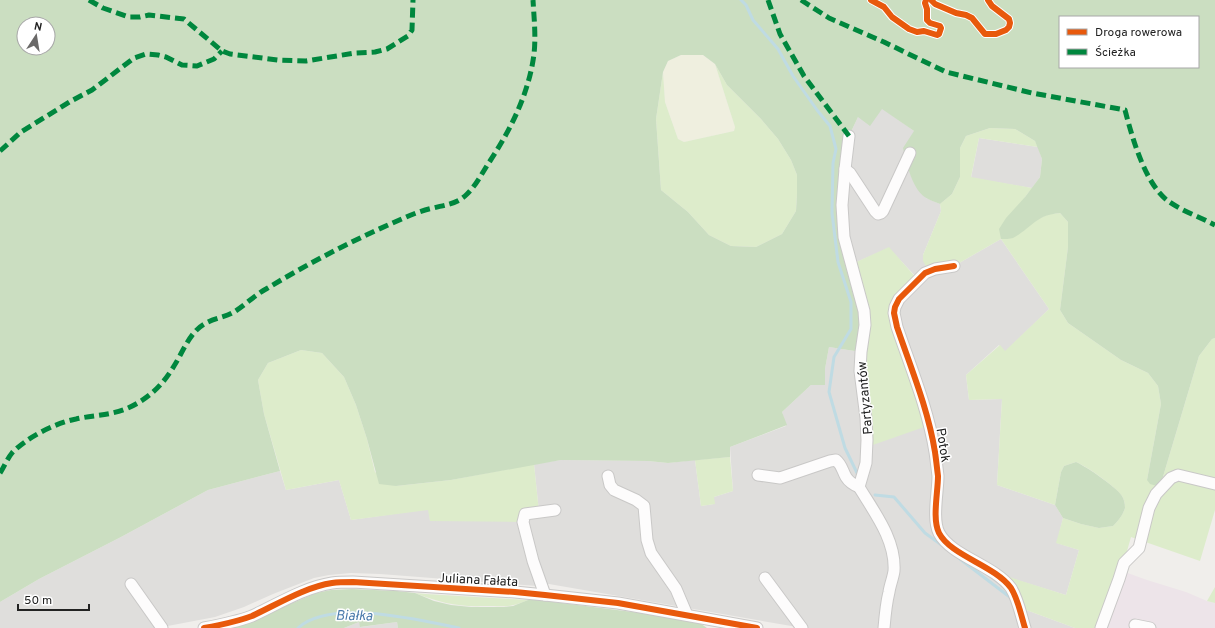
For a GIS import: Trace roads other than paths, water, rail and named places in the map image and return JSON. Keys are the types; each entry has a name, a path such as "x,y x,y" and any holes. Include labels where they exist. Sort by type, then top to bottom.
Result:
{"street":[{"name":"Partyzantów","path":"849,136 842,205 844,237 865,318 860,371 866,418 867,440 866,463 859,488"},
{"path":"845,169 850,173 875,212 878,214 884,211 910,153"},
{"name":"Potok","path":"954,266 935,269 924,273 900,299 895,307 894,313 897,327 930,425 938,475 936,524 939,534 948,544 962,554 989,569 1010,587 1016,597 1025,628"},
{"path":"758,474 780,478 830,461 836,460 840,463 846,478 859,488 892,547 894,573 885,614 884,628"},
{"path":"1101,628 1124,564 1139,548 1149,508 1156,494 1171,478 1178,475 1215,484"},
{"path":"608,476 610,486 614,490 636,500 644,506 647,540 651,553 676,588 687,615"},
{"path":"546,595 533,561 523,522 525,514 555,510"},
{"path":"765,578 802,628"},
{"name":"Juliana Fałata","path":"204,628 250,616 318,586 332,583 353,582 515,592 618,603 757,628"},
{"path":"131,584 162,628"},
{"path":"1134,625 1150,628"}],"waterway":[{"path":"741,0 746,5 753,20 778,49 793,76 830,126 836,149 833,163 832,213 838,262 851,302 851,329 834,357 829,392 845,448 859,477"},
{"path":"875,495 894,497 925,533 943,546"},
{"path":"960,559 1011,598"},
{"name":"Białka","path":"298,628 313,619 331,614 353,613 376,614 422,620 459,628"}]}
